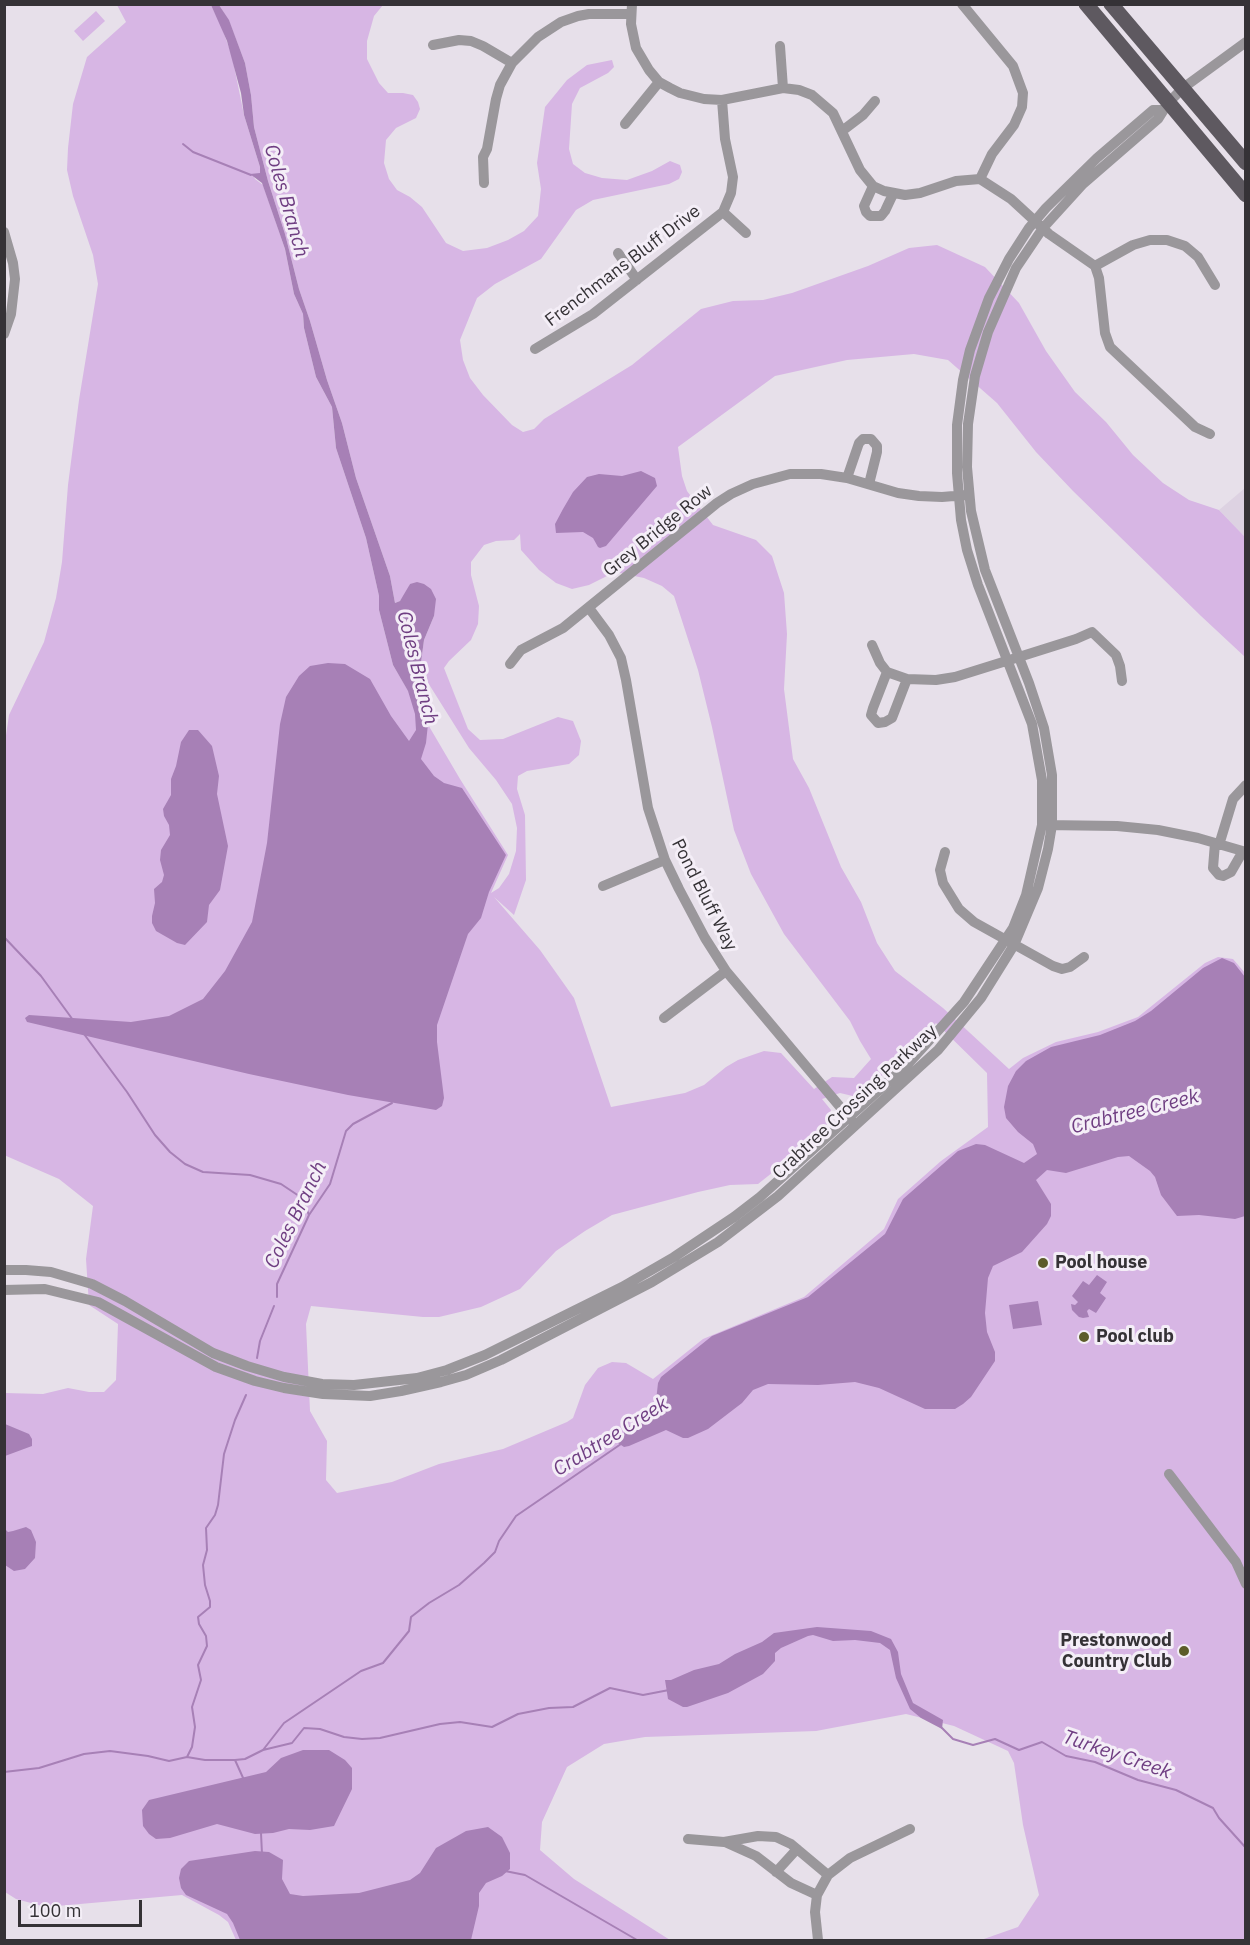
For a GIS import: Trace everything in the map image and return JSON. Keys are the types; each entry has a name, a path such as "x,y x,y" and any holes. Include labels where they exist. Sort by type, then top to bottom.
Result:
{"main road":[{"path":"1086,4 1165,107 1245,195"},
{"path":"1112,4 1245,163"}],"street":[{"path":"962,4 1013,66 1023,93 1022,107 1014,126 992,154 980,179"},
{"path":"484,183 483,157 487,149 496,99 500,85 512,63 538,37 577,10 631,9 636,48 659,82 690,97 704,99 722,100 783,88 799,90 812,95 833,113 860,170 873,186 893,194 913,194 956,181 980,179 1011,199 1039,224 1095,266 1099,278 1105,333 1110,347 1195,427 1210,434"},
{"path":"433,45 459,40 471,41 483,45 512,63"},
{"name":"Crabtree Crossing Parkway","path":"1047,825 1052,775 1049,750 1039,709 985,570 957,473 957,425 963,380 972,342 1002,273 1039,224 1097,158 1153,110 1165,107 1183,88 1245,42"},
{"path":"780,46 783,88"},
{"path":"625,124 659,82"},
{"name":"Frenchmans Bluff Drive","path":"535,349 593,314 723,212 731,193 734,177 725,140 722,100"},
{"path":"842,131 864,115 875,101"},
{"path":"873,186 864,206 870,216 881,216 893,194"},
{"path":"723,212 746,233"},
{"path":"4,232 15,279 11,314 4,334"},
{"path":"1095,266 1133,245 1150,240 1167,240 1185,246 1198,257 1215,285"},
{"path":"618,253 637,280"},
{"path":"847,478 859,443 863,439 871,439 877,446 877,452 869,484"},
{"name":"Grey Bridge Row","path":"510,664 521,650 552,635 589,608 703,514 742,488 790,474 821,474 847,478 898,493 942,497 964,495"},
{"name":"Crabtree Crossing Parkway","path":"4,1270 51,1272 92,1284 126,1301 213,1353 284,1377 322,1384 354,1384 417,1378 447,1370 485,1355 622,1287 674,1257 734,1217 920,1068 955,1031 981,998 1038,888 1048,849 1036,738 972,567 961,520 964,495"},
{"name":"Pond Bluff Way","path":"589,608 609,635 621,658 644,789 653,828 665,860 705,938 726,971 852,1121"},
{"path":"872,645 887,672 907,679 936,680 1008,661 1092,632 1116,655 1122,681"},
{"path":"887,672 871,715 878,723 892,718 907,679"},
{"path":"1047,825 1110,825 1158,830 1217,844 1244,852 1231,872 1223,876 1213,868 1217,844 1233,799 1245,785"},
{"path":"945,852 940,875 951,900 974,922 1062,969 1070,967 1084,957"},
{"path":"603,886 665,860"},
{"path":"664,1018 726,971"},
{"name":"Crabtree Crossing Parkway","path":"4,1290 45,1289 98,1302 216,1367 263,1383 304,1393 370,1396 401,1391 466,1375 501,1360 659,1278 718,1242 753,1217 852,1121"},
{"path":"1169,1474 1236,1562 1245,1584"},
{"path":"818,1941 815,1912 817,1895 828,1875 850,1858 910,1829"},
{"path":"688,1839 724,1842 770,1836 783,1839 828,1875"},
{"path":"724,1842 756,1856 791,1883 817,1895"},
{"path":"776,1872 797,1849"}],"shaded area":[{"name":"Prestonwood Country Club","path":"117,5 211,5 221,25 232,56 244,115 260,167 260,174 253,175 263,185 285,249 294,294 303,314 304,328 316,377 332,407 336,448 366,538 379,596 379,610 393,665 508,855 491,893 499,888 509,874 516,851 517,828 512,804 496,780 469,748 420,670 424,640 434,616 410,584 406,594 395,603 390,576 356,478 342,423 299,289 268,181 254,127 245,63 229,21 219,5 383,5 374,16 367,41 367,59 379,83 388,93 413,95 420,109 416,118 396,128 386,140 384,163 389,179 397,190 422,207 446,243 463,251 487,248 508,240 524,231 538,216 541,189 537,163 545,107 567,80 587,65 612,60 614,67 608,73 580,88 572,104 569,149 573,164 585,173 602,178 627,180 652,171 670,161 680,165 682,172 679,179 669,184 593,200 576,210 541,259 495,284 477,298 460,340 463,360 470,378 483,395 512,425 523,432 534,429 544,419 632,365 701,309 733,301 763,300 792,293 868,266 909,248 937,245 985,267 1019,303 1046,351 1075,392 1106,422 1133,455 1163,483 1189,500 1219,510 1245,537 1245,657 1073,491 1036,452 997,403 948,360 914,354 847,360 775,376 678,447 682,476 687,491 713,525 756,540 772,556 784,593 787,634 784,689 793,759 809,788 841,867 861,902 877,943 895,971 943,1008 1009,1069 1023,1058 1056,1042 1098,1032 1138,1017 1205,963 1218,957 1233,959 1245,973 1245,1940 981,1940 1018,1927 1039,1895 1023,1825 1014,1763 1008,1751 954,1726 906,1714 816,1731 645,1737 604,1744 567,1767 542,1822 540,1850 574,1879 670,1940 236,1940 228,1922 182,1895 46,1907 16,1899 5,1892 5,1393 43,1394 68,1388 104,1392 116,1380 118,1324 89,1305 86,1259 93,1206 59,1179 4,1155 5,742 9,715 44,642 56,598 62,562 68,485 79,400 98,284 93,255 73,196 67,170 73,104 87,57 126,22","holes":["520,534 521,550 539,570 556,583 572,589 589,585 615,572 644,578 662,586 674,596 698,670 734,830 751,874 784,934 850,1021 871,1059 854,1078 832,1077 814,1089 781,1053 764,1051 738,1060 704,1085 685,1093 611,1107 574,998 540,950 494,897 514,915 526,880 525,815 517,789 518,776 527,771 569,764 579,755 581,741 573,721 558,717 503,739 480,740 468,729 444,668 471,640 478,624 479,606 471,575 471,562 484,545 496,541 514,540","936,1023 987,1073 988,1127 941,1161 898,1199 884,1229 804,1297 703,1339 653,1379 626,1363 612,1362 598,1368 585,1385 573,1418 503,1449 439,1464 392,1482 337,1493 326,1480 327,1441 310,1411 306,1324 311,1306 423,1317 439,1317 481,1307 520,1289 556,1251 612,1215 730,1185 758,1184 811,1142 827,1125 831,1110 822,1099 840,1093 857,1097 900,1060"]},
{"path":"96,11 105,21 83,41 74,31"},
{"path":"1245,488 1245,537 1219,510"}],"water":[{"path":"211,5 219,5 229,20 245,63 254,127 268,181 299,289 342,423 356,478 390,576 395,603 400,601 410,584 417,582 431,589 436,599 434,616 424,640 420,670 428,724 421,759 434,776 444,783 462,788 506,855 489,892 481,918 468,934 437,1025 444,1098 442,1106 436,1110 348,1095 249,1074 27,1022 25,1018 29,1015 131,1022 169,1016 203,999 225,971 252,922 267,843 280,724 286,697 299,676 310,666 328,663 345,664 370,679 391,716 409,741 416,730 415,714 408,691 393,665 379,610 379,596 366,538 336,448 332,407 316,377 304,328 303,314 294,294 285,249 262,183 250,174 260,173 260,167 244,115 241,93 227,41"},
{"path":"641,471 655,478 657,486 606,546 598,547 593,538 583,532 556,533 555,524 563,509 573,492 587,477 599,474 622,476"},
{"path":"189,730 198,730 212,746 219,776 217,794 228,846 220,890 209,905 207,922 185,945 156,931 152,923 152,916 155,903 154,889 162,882 164,875 160,860 161,850 170,835 163,809 171,795 171,779 181,742"},
{"path":"1222,958 1234,963 1245,977 1245,1216 1235,1219 1199,1215 1177,1216 1161,1195 1155,1177 1129,1156 1118,1157 1066,1173 1047,1170 1036,1180 1051,1204 1051,1216 1047,1224 1022,1252 993,1266 988,1278 985,1313 987,1332 995,1352 995,1361 971,1397 963,1404 955,1409 925,1409 879,1388 855,1382 818,1385 768,1384 753,1390 742,1403 708,1429 688,1438 666,1430 629,1446 624,1447 618,1443 631,1424 655,1410 658,1383 661,1377 712,1336 808,1297 885,1234 903,1199 958,1151 976,1144 985,1145 1024,1163 1037,1154 1033,1144 1006,1118 1004,1107 1008,1086 1016,1071 1026,1061 1051,1047 1100,1035 1135,1021 1151,1011 1203,968"},
{"path":"1097,1275 1107,1282 1100,1293 1106,1298 1096,1313 1089,1309 1087,1311 1089,1317 1079,1317 1072,1310 1071,1304 1075,1305 1078,1302 1072,1296 1083,1281 1089,1285"},
{"path":"1038,1301 1042,1325 1013,1329 1009,1305"},
{"path":"5,1424 29,1434 32,1446 5,1456"},
{"path":"26,1527 31,1530 36,1542 35,1558 25,1569 14,1571 5,1565 5,1529 8,1532"},
{"path":"817,1627 871,1631 891,1639 898,1652 901,1674 913,1703 943,1720 942,1729 921,1718 910,1709 896,1678 890,1650 880,1643 855,1640 833,1641 813,1635 781,1648 775,1653 775,1661 763,1674 728,1693 687,1707 668,1699 665,1680 719,1664 762,1642 774,1633"},
{"path":"303,1750 329,1750 345,1760 352,1768 352,1789 334,1826 255,1834 217,1824 170,1838 156,1839 143,1826 142,1810 149,1800 266,1772 281,1758"},
{"path":"488,1827 502,1837 510,1853 510,1869 502,1876 486,1883 479,1893 479,1906 471,1940 240,1940 227,1914 186,1895 181,1888 179,1878 181,1869 189,1861 255,1851 269,1852 283,1860 282,1879 290,1894 303,1896 359,1893 410,1880 420,1873 436,1848 466,1831"}],"waterway":[{"path":"183,144 193,152 251,175"},
{"path":"4,937 41,976 73,1020"},
{"path":"84,1034 127,1092 155,1135 170,1152 185,1164 203,1172 250,1175 281,1184 302,1198 309,1215"},
{"name":"Coles Branch","path":"277,1297 277,1284 309,1215 330,1184 346,1131 353,1124 392,1103"},
{"name":"Coles Branch","path":"257,1358 260,1341 274,1306"},
{"name":"Coles Branch","path":"187,1757 192,1747 195,1727 192,1707 201,1680 198,1665 207,1646 206,1636 198,1617 210,1607 203,1565 207,1550 206,1528 215,1515 224,1454 246,1395"},
{"name":"Crabtree Creek","path":"4,1772 39,1768 84,1754 110,1751 169,1761 187,1757 205,1760 245,1759 263,1750 284,1723 361,1671 383,1663 409,1631 411,1617 459,1585 484,1563 495,1552 499,1541 516,1516 621,1444"},
{"name":"Turkey Creek","path":"263,1750 292,1743 304,1728 320,1729 344,1737 362,1739 380,1738 440,1724 460,1722 492,1727 518,1714 549,1708 573,1707 610,1688 643,1695 669,1690"},
{"name":"Turkey Creek","path":"940,1726 953,1739 973,1745 995,1739 1019,1750 1042,1742 1066,1756 1095,1762 1138,1780 1176,1790 1213,1808 1246,1848"},
{"path":"235,1760 244,1780"},
{"path":"261,1833 262,1854"},
{"path":"505,1871 525,1875 637,1940"}],"place":[{"name":"Pool house","path":"1043,1263"},
{"name":"Pool club","path":"1084,1337"},
{"name":"Prestonwood Country Club","path":"1184,1651"}]}
